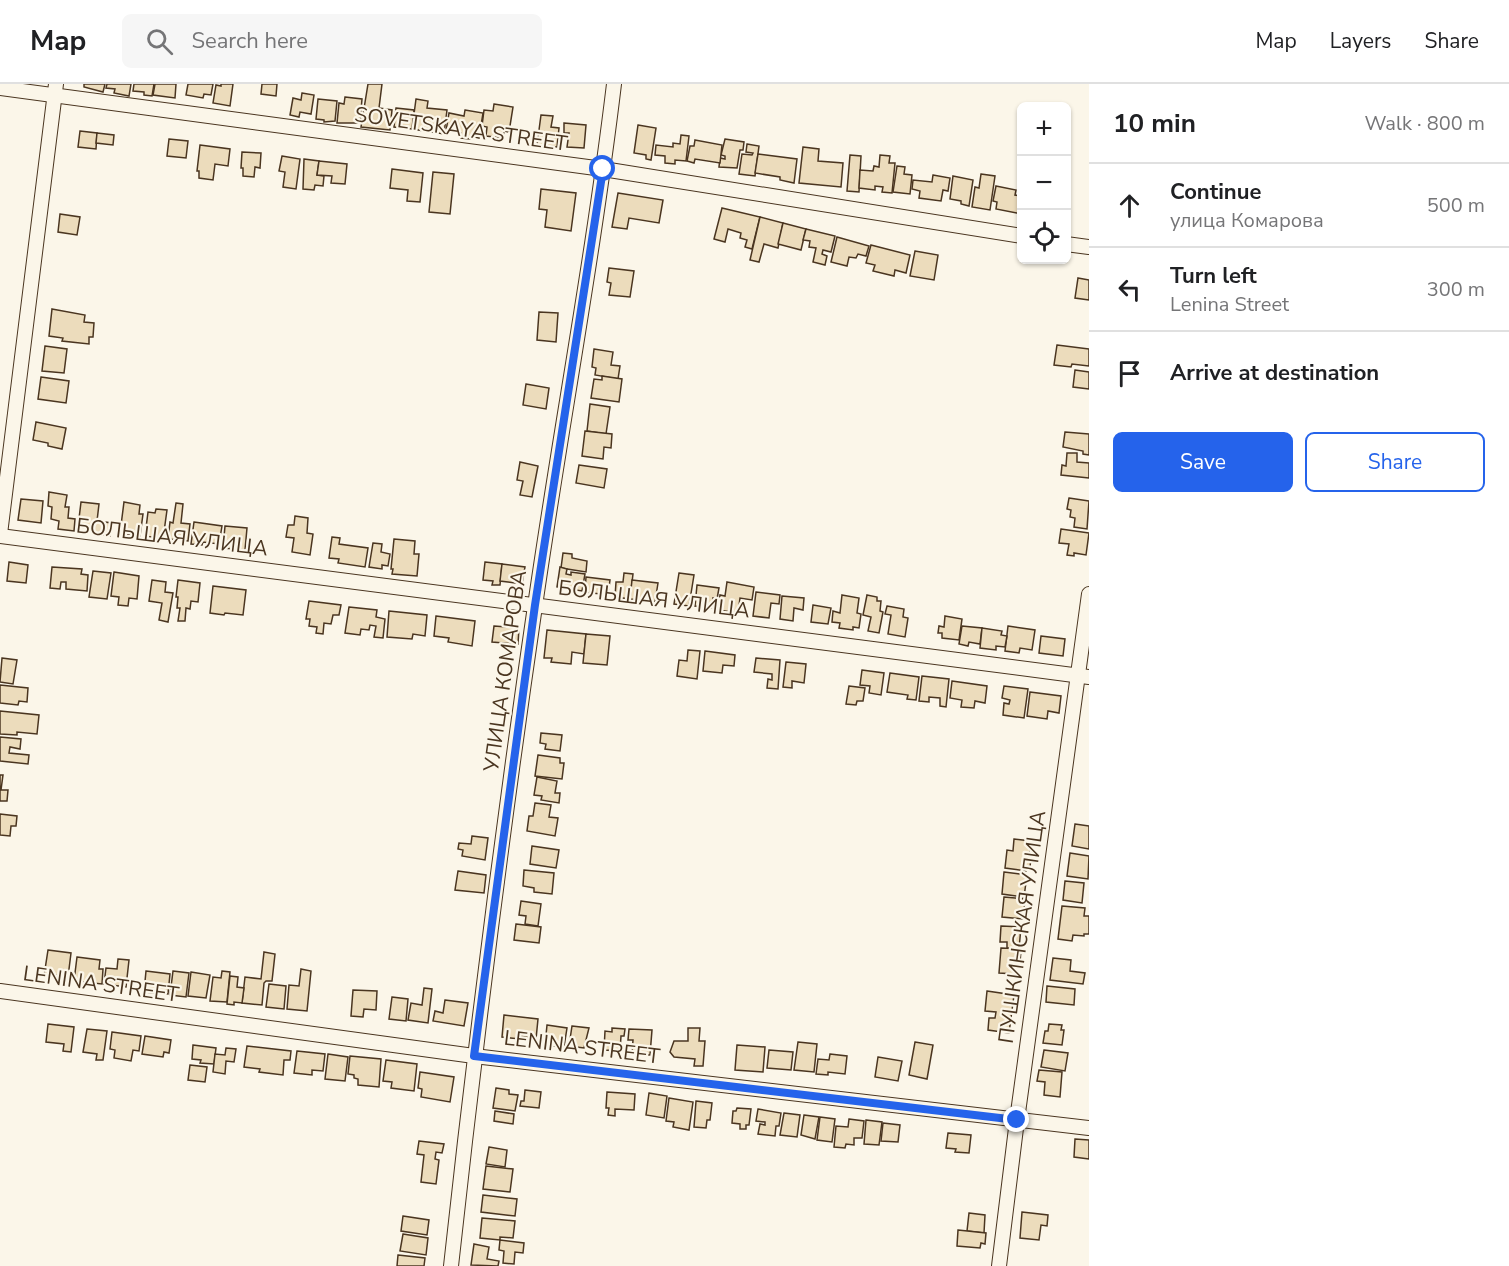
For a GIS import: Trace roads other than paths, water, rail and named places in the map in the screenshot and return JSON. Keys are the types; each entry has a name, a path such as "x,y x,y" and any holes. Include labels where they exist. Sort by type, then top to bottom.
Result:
{"street":[{"name":"УЛИЦА КОМАРОВА","path":"451,1266 474,1056 535,605 603,169 614,84"},
{"name":"SOVETSKAYA STREET","path":"0,88 55,90 603,169 1017,235"},
{"path":"0,535 55,90"},
{"path":"1071,245 1089,247"},
{"name":"БОЛЬШАЯ УЛИЦА","path":"0,535 1083,676"},
{"name":"ПУШКИНСКАЯ УЛИЦА","path":"999,1266 1017,1120 1083,676 1089,594"},
{"name":"LENINA STREET","path":"0,991 474,1056 1089,1128"}]}
